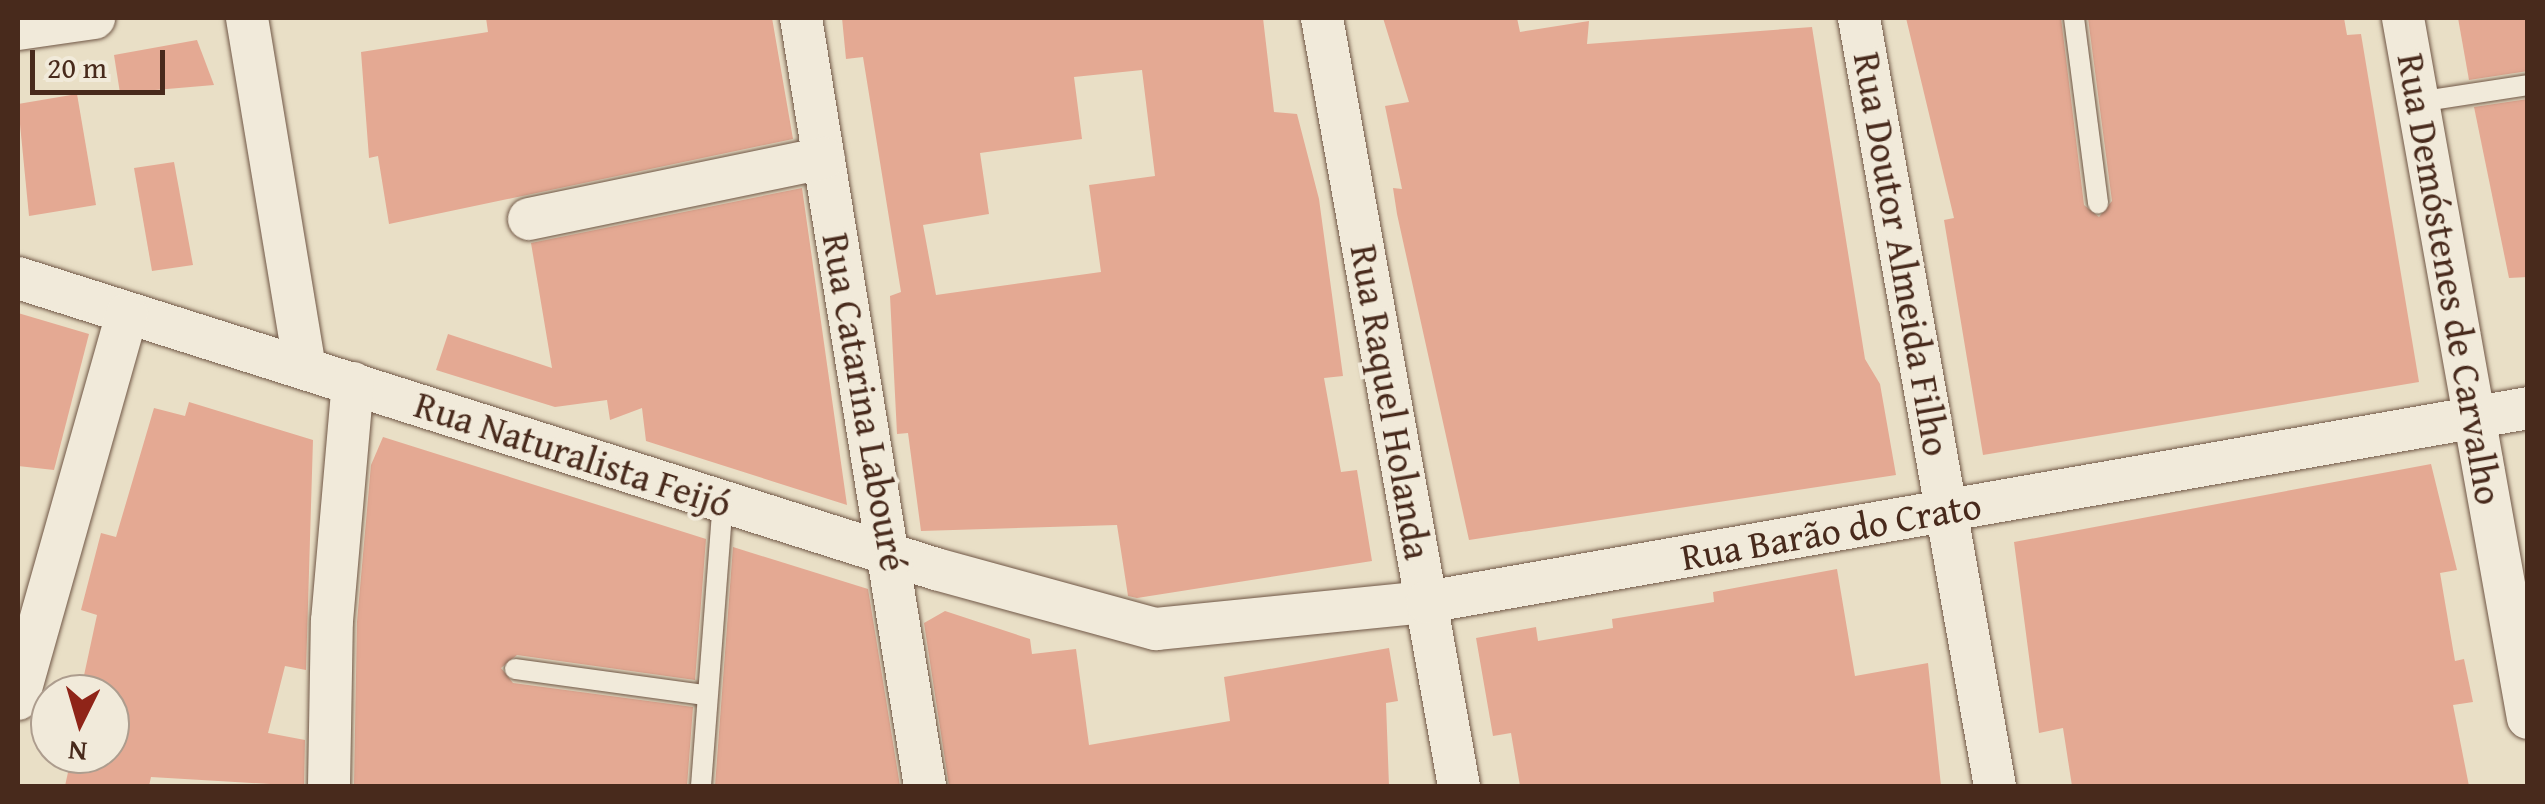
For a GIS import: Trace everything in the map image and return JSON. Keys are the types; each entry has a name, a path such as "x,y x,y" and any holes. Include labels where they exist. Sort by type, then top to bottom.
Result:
{"street":[{"path":"18,30 94,18"},
{"path":"248,18 305,368"},
{"name":"Rua Catarina Labouré","path":"801,18 892,555 925,786"},
{"name":"Rua Raquel Holanda","path":"1322,18 1459,786"},
{"name":"Rua Doutor Almeida Filho","path":"1859,18 1950,510 1995,786"},
{"name":"Rua Demóstenes de Carvalho","path":"2403,18 2528,718"},
{"path":"530,220 824,158"},
{"name":"Rua Naturalista Feijó","path":"18,278 892,555 1131,624"},
{"path":"18,699 127,314"},
{"path":"330,786 332,621 353,384"},
{"name":"Rua Barão do Crato","path":"1131,624 1220,627 1427,602 2528,408"}],"lane":[{"path":"2074,18 2098,203"},
{"path":"2418,102 2528,85"},
{"path":"701,786 723,502"},
{"path":"515,668 706,695"}],"building":[{"path":"486,18 772,18 793,139 389,224 378,156 369,158 361,52 488,32"},
{"path":"842,18 1263,18 1274,112 1297,114 1319,199 1343,376 1324,378 1341,472 1357,470 1372,561 1137,598 1128,596 1117,525 921,531 908,433 897,434 890,296 901,292 863,57 846,59","holes":["1142,70 1155,176 1089,185 1101,272 936,295 923,225 989,214 980,153 1082,139 1074,77"]},
{"path":"1383,18 1517,18 1520,32 1589,21 1587,44 1812,27 1865,359 1880,384 1896,475 1469,540 1397,214 1393,188 1402,189 1385,106 1409,102"},
{"path":"1906,18 2061,18 2084,205 2099,217 2112,201 2088,18 2344,18 2347,35 2361,34 2419,382 1983,455 1944,220 1954,218"},
{"path":"2458,18 2528,18 2528,71 2469,80"},
{"path":"197,40 214,85 120,93 114,55"},
{"path":"77,94 96,205 29,216 18,104"},
{"path":"2528,99 2528,277 2509,278 2474,107"},
{"path":"174,162 193,265 152,271 134,168"},
{"path":"802,188 847,505 646,441 642,408 610,420 607,400 555,407 436,370 448,334 552,368 531,243"},
{"path":"18,313 89,334 54,470 18,466"},
{"path":"189,402 313,440 306,670 285,666 268,733 305,740 304,786 151,777 149,786 65,786 68,774 130,774 130,674 84,674 97,615 81,610 101,533 116,537 154,408 185,416"},
{"path":"383,437 706,539 695,680 517,655 501,668 513,683 693,707 687,786 354,786 357,622 371,465"},
{"path":"2431,464 2457,570 2440,573 2455,661 2464,659 2473,702 2453,705 2469,786 2072,786 2063,728 2039,733 2014,542"},
{"path":"733,547 868,589 900,786 715,786"},
{"path":"1837,569 1855,676 1928,663 1941,786 1520,786 1511,733 1493,736 1476,638 1536,627 1538,641 1613,628 1612,619 1714,602 1713,592"},
{"path":"945,611 1030,639 1032,654 1076,649 1089,745 1230,721 1224,677 1389,648 1398,701 1386,703 1389,786 949,786 924,623"}]}
